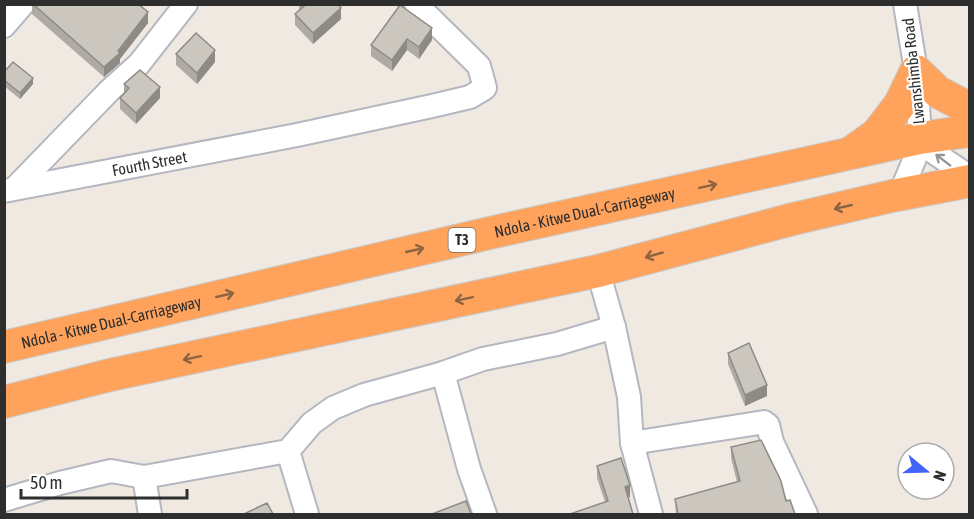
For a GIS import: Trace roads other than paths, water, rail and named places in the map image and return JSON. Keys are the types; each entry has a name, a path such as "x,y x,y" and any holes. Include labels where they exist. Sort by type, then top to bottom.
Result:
{"highway":[{"path":"849,155 877,134 900,104 916,71 938,92 969,109"},
{"name":"T3","path":"920,138 969,131"},
{"name":"Ndola - Kitwe Dual-Carriageway","path":"4,347 494,232 920,138"},
{"path":"4,402 110,375 598,271 751,230 969,179"}],"street":[{"path":"4,26 23,4"},
{"path":"10,190 139,64 186,4"},
{"name":"Fourth Street","path":"10,190 297,135 470,97 485,88 479,66 416,4"},
{"name":"Lwanshimba Road","path":"900,194 915,158 920,138 916,71 905,4"},
{"name":"Lwanshimba Road","path":"920,138 933,152 969,179"},
{"path":"598,271 614,327 629,397 632,443 651,514"},
{"path":"4,500 111,471 144,477 288,451 312,423 333,408 364,395 443,374 483,359 557,344 614,327"},
{"path":"443,374 469,469 485,514"},
{"path":"632,443 764,422 768,425 772,442 806,514"},
{"path":"288,451 306,514"},
{"path":"144,477 150,514"}]}
